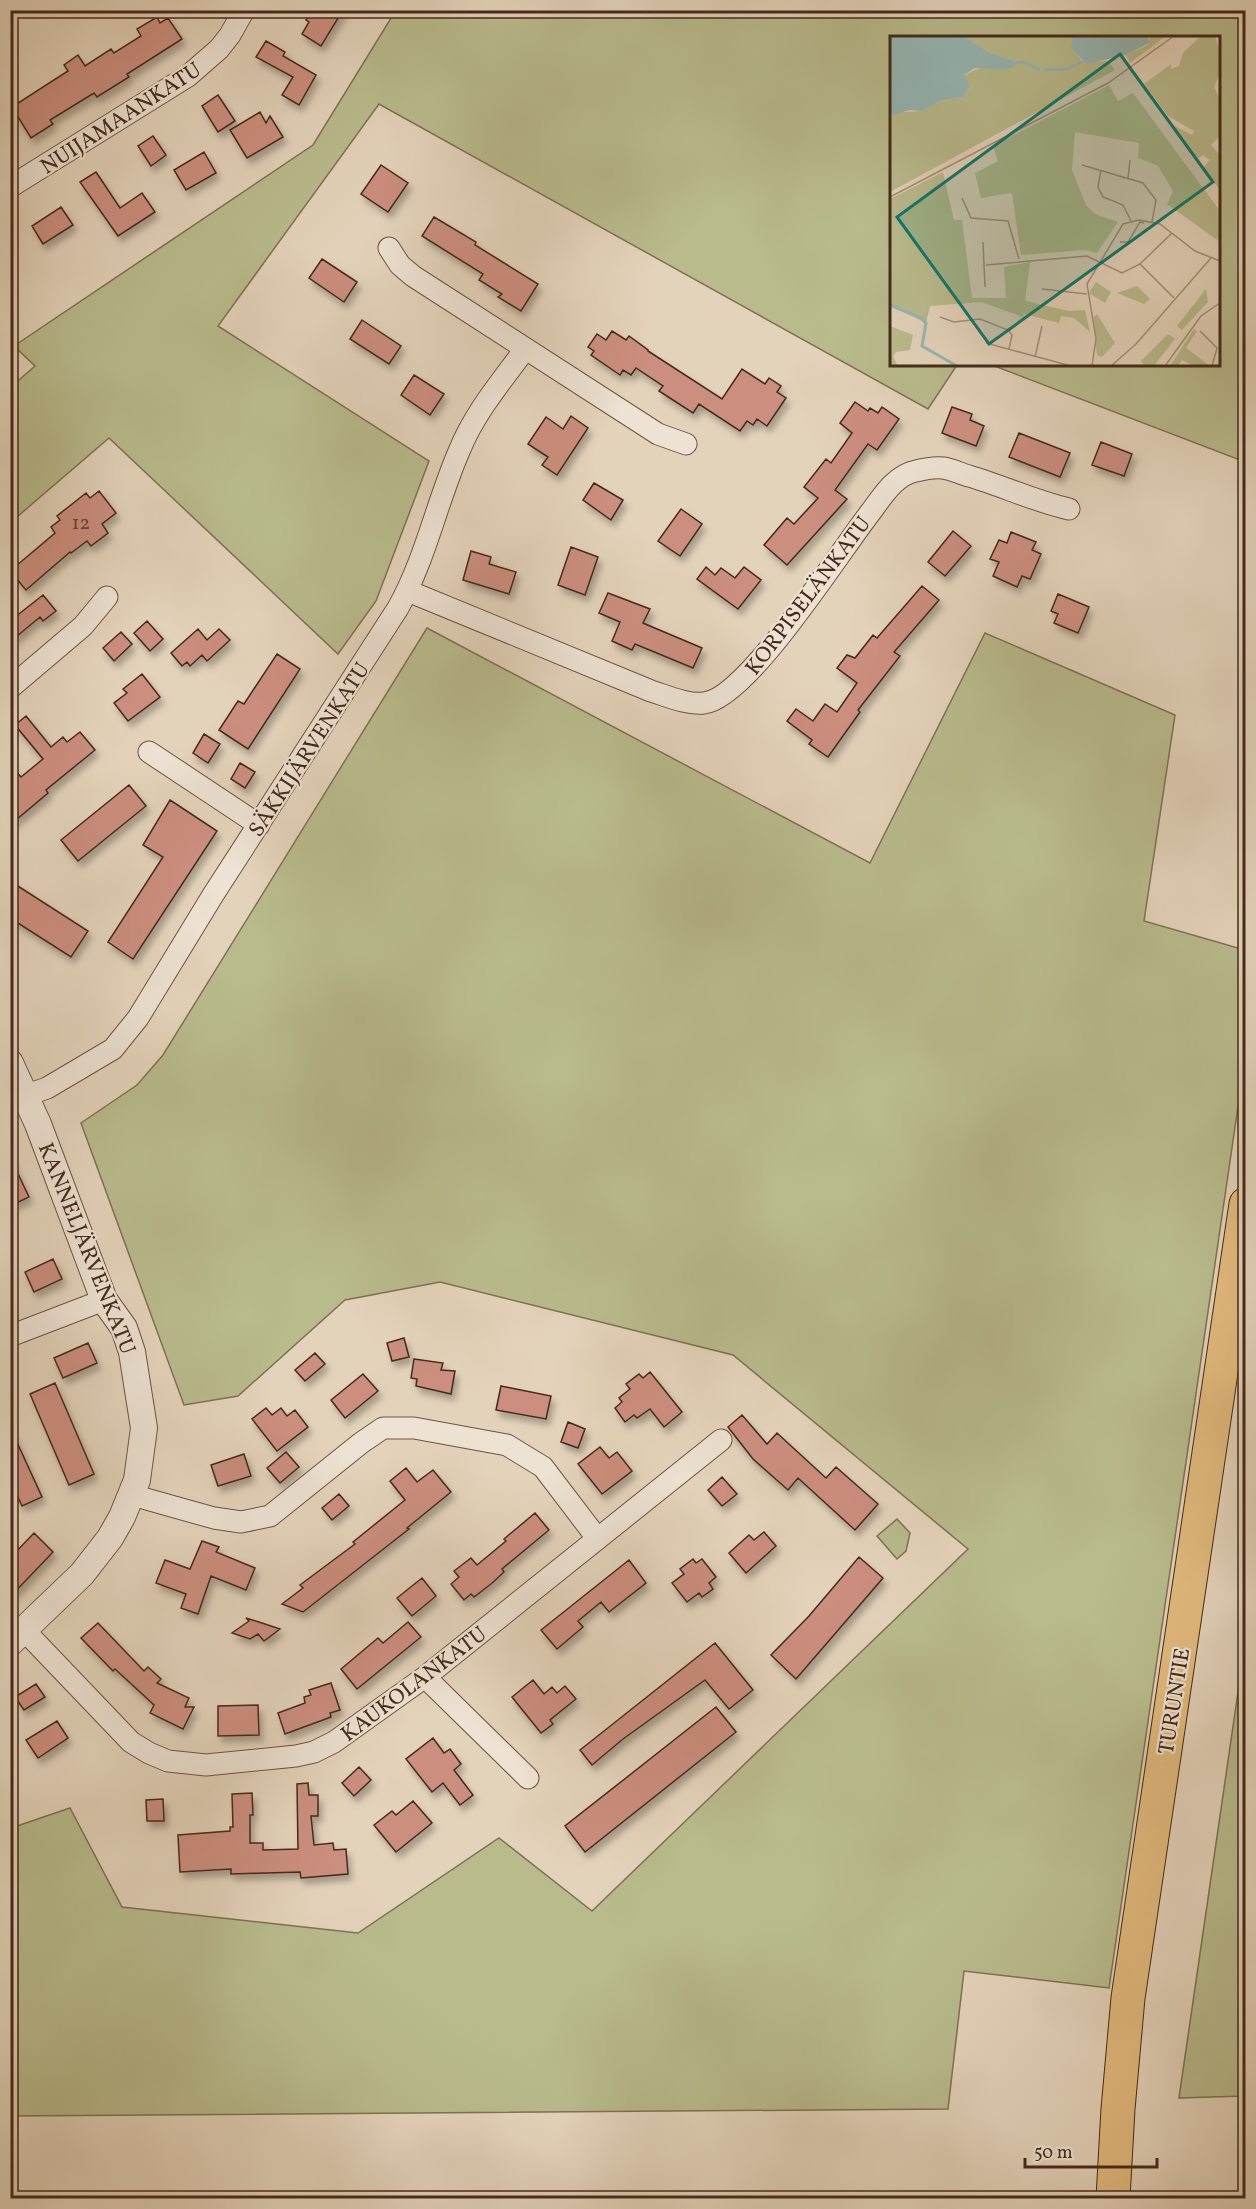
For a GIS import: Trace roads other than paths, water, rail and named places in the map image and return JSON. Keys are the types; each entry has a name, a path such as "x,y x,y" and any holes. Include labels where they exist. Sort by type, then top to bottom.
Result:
{"highway":[{"name":"TURUNTIE","path":"1113,2199 1128,1998 1245,1204"}],"street":[{"name":"NUIJAMAANKATU","path":"10,187 206,63 230,35 243,10"},
{"path":"389,248 400,265 413,276 658,434 686,444"},
{"name":"SÄKKIJÄRVENKATU","path":"17,1099 47,1088 112,1049 138,1018 213,895 408,591 433,526 447,479 461,446 477,414 525,349"},
{"name":"KORPISELÄNKATU","path":"408,591 651,691 676,699 705,703 731,691 759,663 864,520 890,487 902,477 914,471 942,468 1040,502 1069,509"},
{"path":"10,688 83,626 107,597"},
{"path":"149,752 259,825"},
{"name":"KANNELJÄRVENKATU","path":"10,1063 17,1099 38,1124 105,1300 124,1328 132,1352 143,1412 142,1457 132,1495 118,1524 82,1574 17,1637"},
{"path":"10,1336 105,1300"},
{"path":"132,1495 241,1522 270,1516 383,1428 414,1428 507,1445 543,1467 597,1538"},
{"name":"KAUKOLANKATU","path":"17,1637 131,1742 149,1754 168,1761 206,1765 241,1763 314,1752 357,1727 425,1677 721,1440"},
{"path":"425,1677 528,1778"}]}
